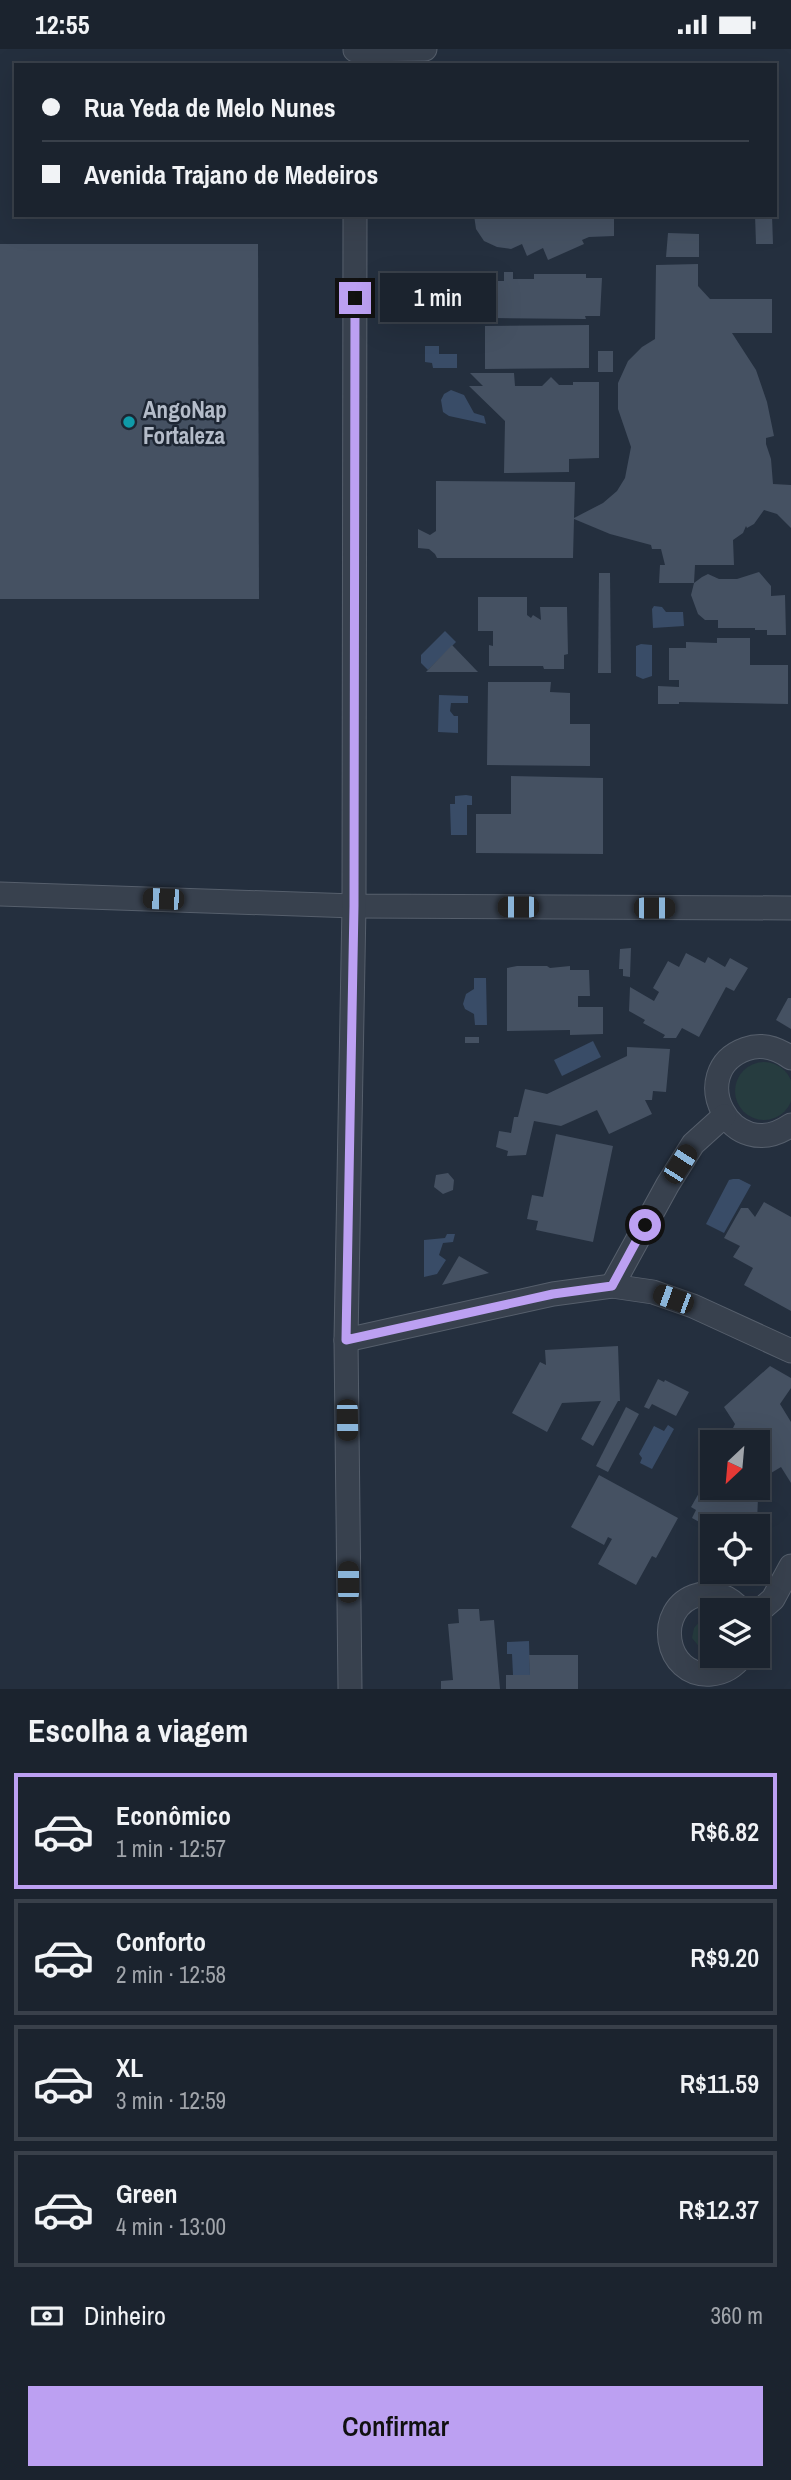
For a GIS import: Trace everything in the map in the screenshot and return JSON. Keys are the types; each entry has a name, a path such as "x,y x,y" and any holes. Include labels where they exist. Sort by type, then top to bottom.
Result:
{"street":[{"path":"355,55 425,49"},
{"path":"350,1689 346,1340 354,906 355,217"},
{"path":"0,894 354,906 791,908"},
{"path":"791,1058 768,1046 753,1046 739,1051 720,1073 716,1088 724,1116 747,1133 762,1136 777,1133 791,1125"},
{"path":"612,1286 668,1184 693,1145 724,1116"},
{"path":"346,1340 553,1294 612,1286 653,1292 693,1306 791,1351"},
{"path":"770,1602 791,1566"},
{"path":"728,1598 704,1593 691,1597 672,1615 668,1641 681,1664 692,1671 705,1674 731,1668"}],"green space":[{"path":"758,1063 770,1063 780,1067 790,1080 792,1097 788,1107 780,1115 770,1119 758,1119 748,1115 740,1107 736,1097 736,1085 740,1075 748,1067"},
{"path":"700,1621 700,1648 692,1638 694,1628"}],"water":[{"path":"425,346 439,346 439,354 457,354 457,368 433,368 432,363 425,362"},
{"path":"451,390 464,395 474,413 484,416 486,424 449,416 443,412 441,400 444,394"},
{"path":"654,606 662,607 666,612 683,612 684,626 653,628"},
{"path":"445,631 456,642 428,670 421,663 421,655"},
{"path":"652,645 652,676 643,679 636,676 636,646"},
{"path":"439,695 468,696 468,703 451,703 450,711 454,716 458,716 458,733 438,732"},
{"path":"455,796 472,796 472,805 467,805 467,835 451,835 450,804 455,804"},
{"path":"474,978 486,978 487,1025 475,1025 474,1014 465,1009 463,1004 466,994 474,989"},
{"path":"593,1041 601,1057 562,1076 554,1060"},
{"path":"729,1180 751,1185 724,1233 706,1224"},
{"path":"447,1234 455,1234 453,1242 443,1243 439,1255 446,1260 437,1274 424,1277 424,1240 445,1238"},
{"path":"668,1425 674,1429 652,1469 640,1463 642,1458 639,1454 654,1426 664,1431"},
{"path":"529,1641 530,1675 513,1675 512,1654 507,1654 507,1642"}],"building":[{"path":"474,217 614,217 614,236 589,237 582,240 584,244 548,260 543,248 527,256 522,244 511,249 497,247 484,241 476,229"},
{"path":"755,217 772,217 773,244 756,244"},
{"path":"668,233 699,234 699,257 666,257"},
{"name":"AngoNap Fortaleza","path":"0,244 258,244 259,599 0,599"},
{"path":"698,264 698,286 710,299 772,299 772,333 732,333 756,370 767,402 774,436 766,438 773,484 791,485 791,528 777,514 764,510 754,524 747,528 746,526 743,533 733,540 734,565 695,565 694,583 659,583 660,565 665,565 661,549 652,549 651,545 610,534 574,519 573,558 437,558 429,549 418,548 418,529 430,535 436,531 436,481 575,482 574,518 603,503 617,491 625,478 631,447 618,409 618,383 628,361 655,339 656,265"},
{"path":"504,272 513,272 513,279 534,279 534,274 586,274 586,278 602,278 600,316 585,316 586,319 493,318 494,281 504,281"},
{"path":"589,325 589,368 485,369 485,326"},
{"path":"598,351 613,351 613,372 598,372"},
{"path":"470,373 514,373 515,386 542,386 551,377 559,385 599,382 599,458 569,459 569,472 504,473 505,421 469,386 483,386"},
{"path":"759,572 771,586 771,596 785,595 786,635 767,635 767,630 755,628 718,628 718,620 705,620 698,614 691,595 694,583 702,577 708,574 719,579 737,579"},
{"path":"599,573 610,573 611,673 598,673"},
{"path":"478,597 527,597 527,615 541,620 540,607 567,607 568,654 564,655 564,669 544,669 543,666 489,666 489,645 493,646 493,631 478,631"},
{"path":"717,638 750,638 750,665 788,665 788,704 658,704 658,686 679,687 679,680 669,680 669,648 686,648 686,642 717,643"},
{"path":"452,645 478,672 426,672"},
{"path":"488,682 551,682 550,692 570,693 570,724 590,724 590,766 487,765"},
{"path":"511,776 603,778 603,854 476,853 476,814 511,814"},
{"path":"631,948 630,977 623,976 623,969 619,969 620,949"},
{"path":"686,953 705,963 708,957 725,967 730,958 748,968 734,991 726,987 699,1037 682,1028 676,1038 663,1038 665,1035 643,1023 645,1020 629,1011 630,987 654,1001 659,992 653,988 668,961 679,967"},
{"path":"570,966 570,970 589,970 590,996 578,996 578,1007 603,1007 603,1034 570,1035 570,1030 507,1031 507,968"},
{"path":"788,998 791,998 791,1029 776,1020"},
{"path":"465,1037 479,1037 479,1043 465,1043"},
{"path":"627,1047 670,1049 666,1092 653,1091 652,1100 645,1100 652,1114 609,1134 597,1110 561,1126 534,1121 526,1155 507,1156 508,1151 496,1147 499,1131 511,1133 525,1089 547,1094 627,1056"},
{"path":"556,1134 613,1146 593,1242 536,1230 538,1221 527,1219 532,1195 543,1197"},
{"path":"448,1173 454,1180 453,1190 443,1194 434,1187 436,1175"},
{"path":"764,1202 791,1217 791,1311 744,1285 753,1268 733,1257 740,1246 724,1238 741,1208 748,1208 755,1217"},
{"path":"459,1256 489,1273 442,1285"},
{"path":"618,1346 620,1401 593,1446 581,1439 601,1401 562,1403 547,1432 512,1413 540,1362 546,1365 545,1350"},
{"path":"770,1366 791,1378 791,1388 780,1404 791,1422 791,1483 781,1467 770,1475 770,1430 732,1430 735,1424 724,1407"},
{"path":"658,1379 689,1392 676,1416 652,1404 649,1409 644,1407"},
{"path":"626,1407 639,1414 608,1472 596,1466"},
{"path":"599,1475 678,1518 656,1558 652,1556 636,1585 598,1564 612,1539 608,1537 604,1545 571,1527"},
{"path":"700,1491 700,1500 758,1500 757,1514 700,1514 700,1522 692,1518 696,1510 691,1507"},
{"path":"458,1609 479,1609 480,1621 494,1620 500,1689 441,1689 441,1681 453,1680 448,1624 459,1623"},
{"path":"529,1655 578,1655 578,1689 506,1689 506,1675 530,1675"}],"place":[{"name":"AngoNap Fortaleza","path":"129,422"}],"route":[{"path":"355,298 354,906 346,1340 553,1294 612,1286 645,1225"}]}
